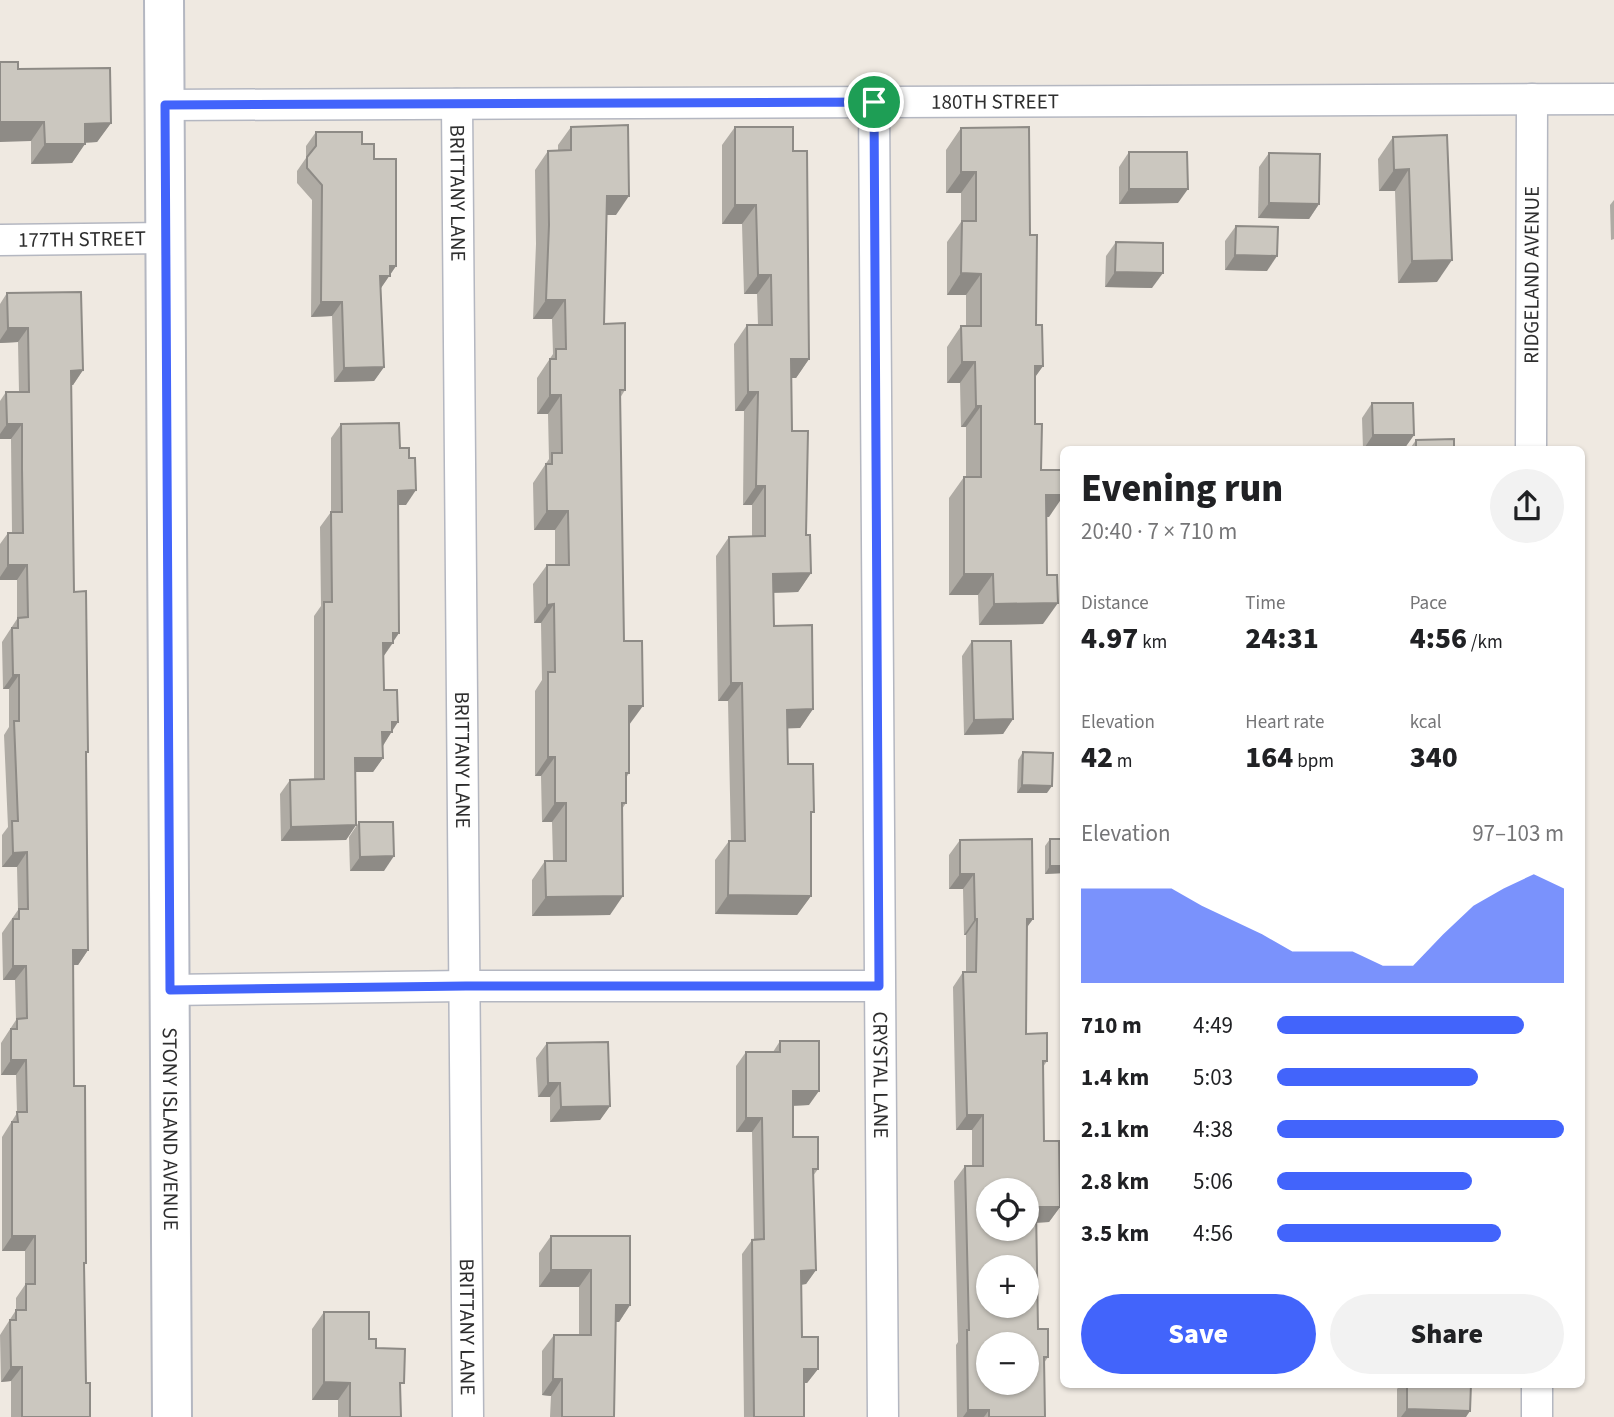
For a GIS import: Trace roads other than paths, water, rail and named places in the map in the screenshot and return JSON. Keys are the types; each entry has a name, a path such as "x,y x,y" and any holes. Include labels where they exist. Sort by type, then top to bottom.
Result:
{"street":[{"name":"STONY ISLAND AVENUE","path":"164,0 172,1417"},
{"name":"RIDGELAND AVENUE","path":"1531,446 1532,99"},
{"name":"180TH STREET","path":"165,105 1614,99"},
{"name":"CRYSTAL LANE","path":"874,102 883,1417"},
{"name":"BRITTANY LANE","path":"457,104 468,1417"},
{"name":"177TH STREET","path":"0,240 166,238"},
{"path":"170,990 466,986 879,986"},
{"path":"1537,1388 1537,1417"}]}
